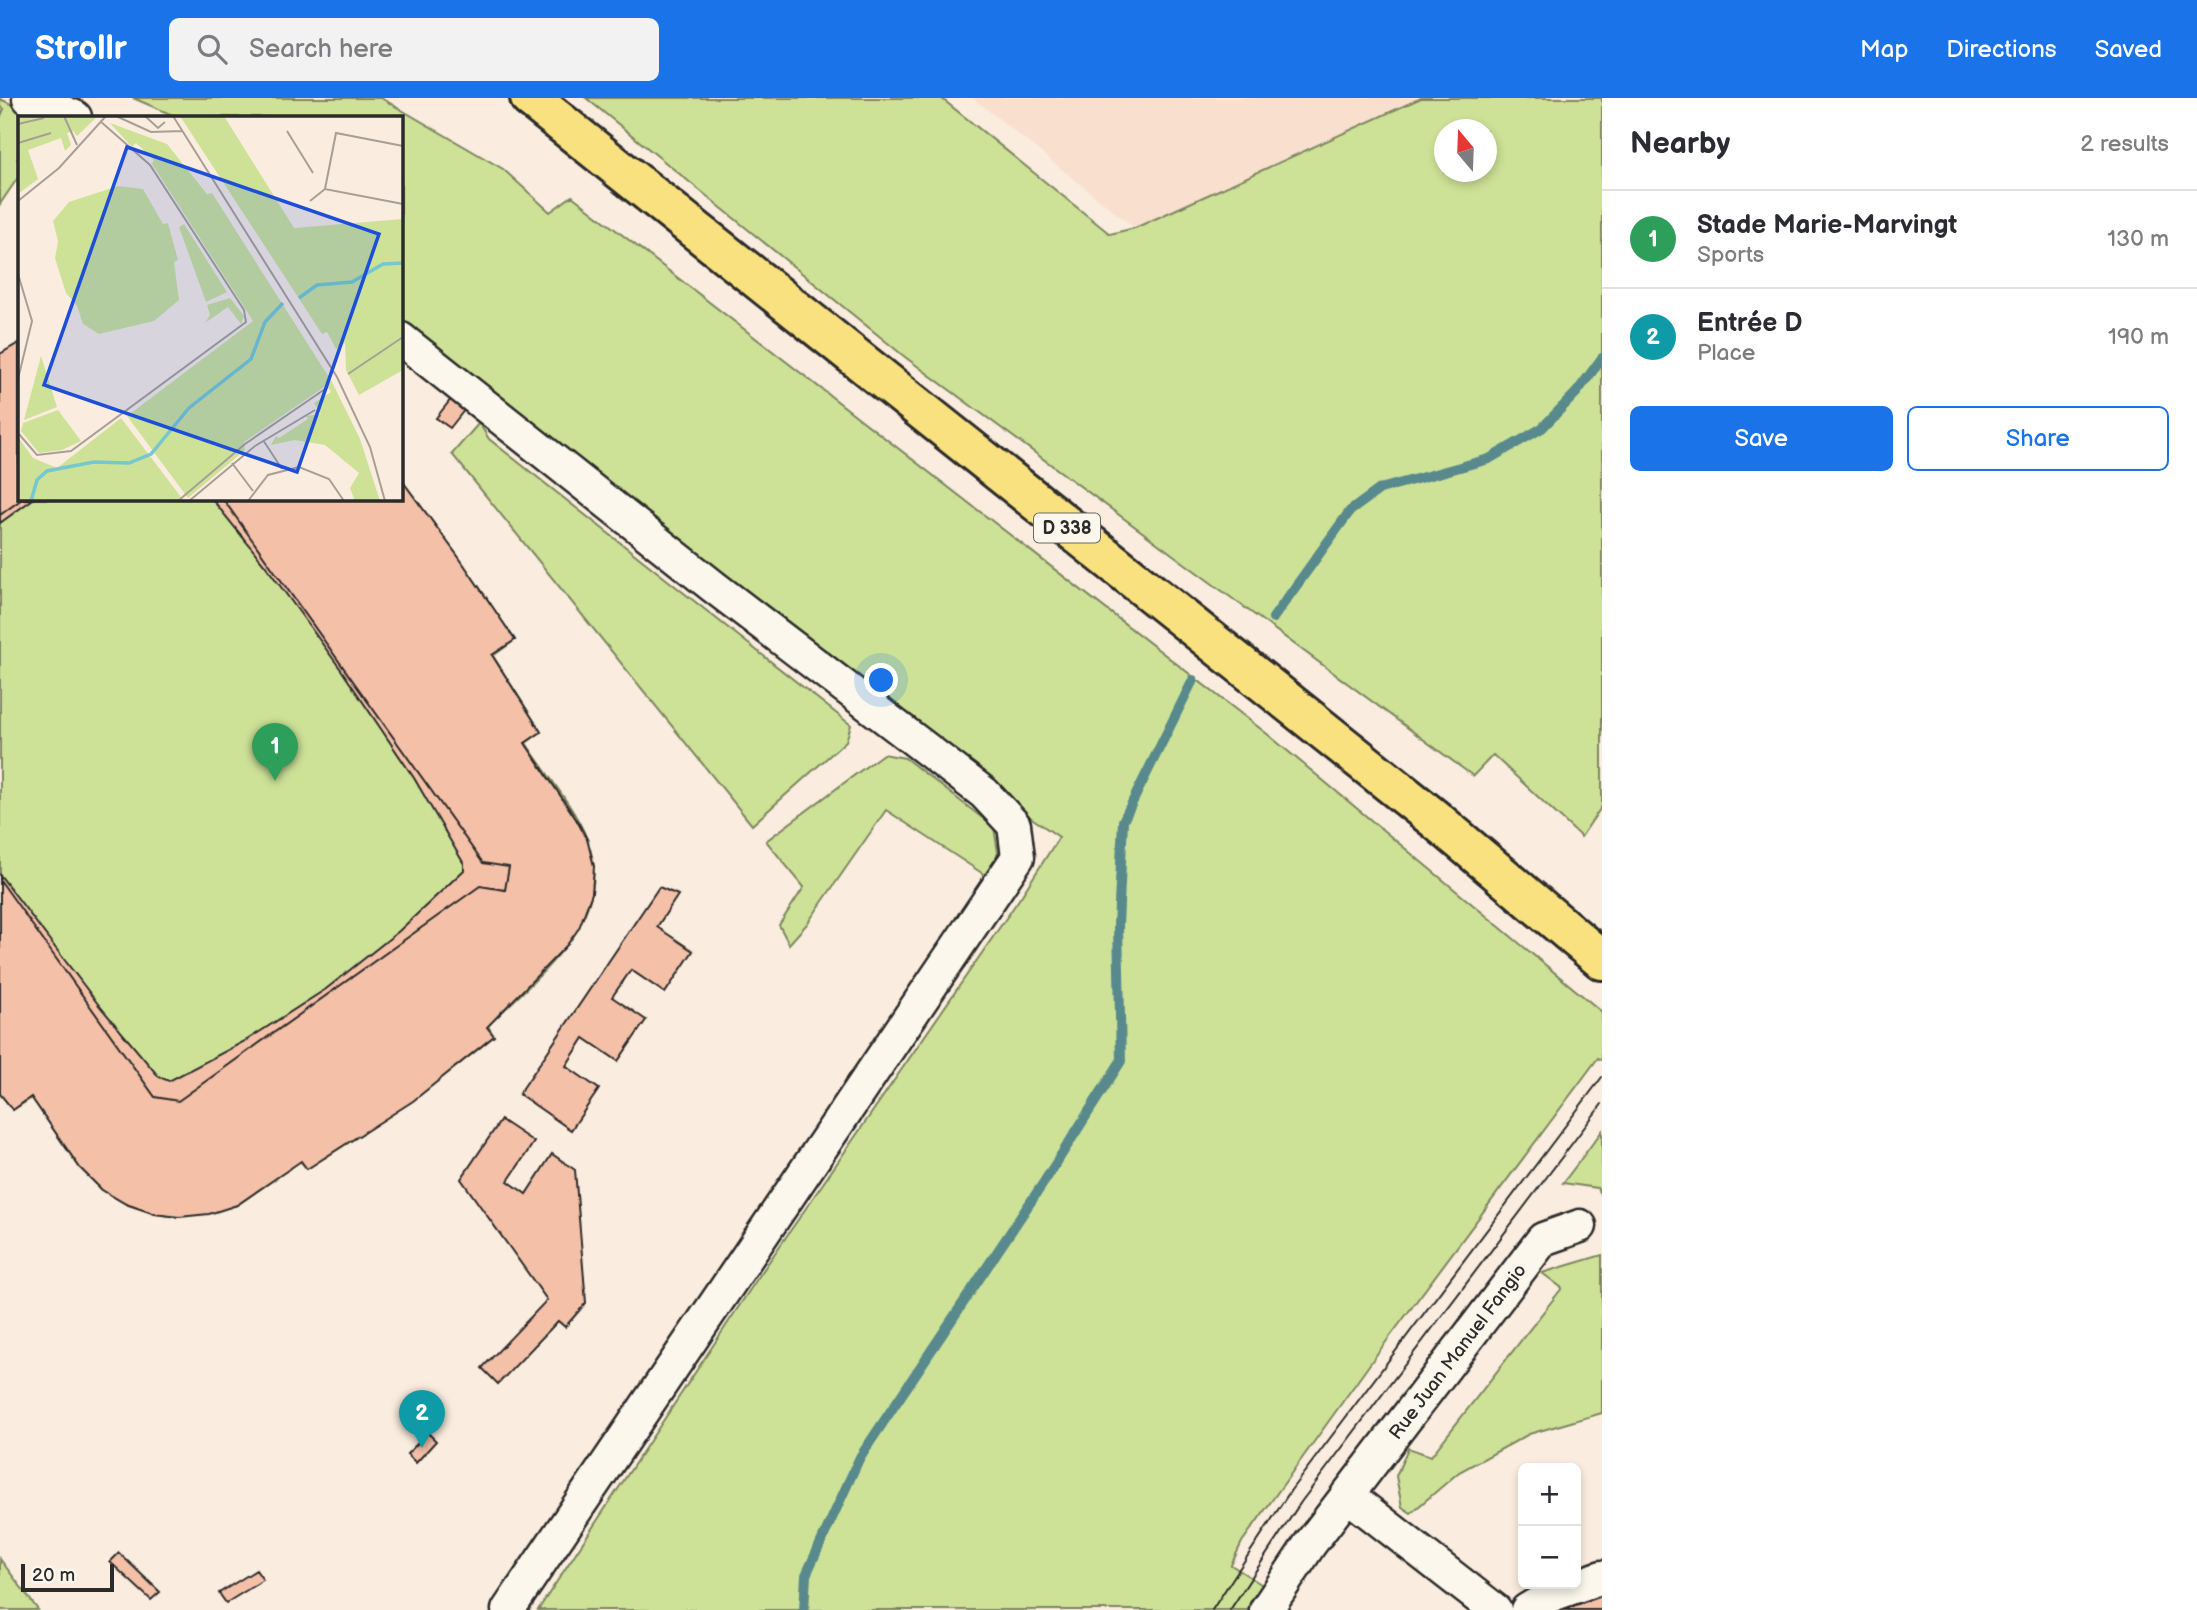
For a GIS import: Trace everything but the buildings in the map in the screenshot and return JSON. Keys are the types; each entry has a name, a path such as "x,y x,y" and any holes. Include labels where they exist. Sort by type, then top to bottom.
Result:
{"main road":[{"name":"D 338","path":"530,98 1436,820 1602,960"}],"street":[{"path":"29,98 73,116"},
{"path":"402,341 714,587 984,793 1014,825 1018,857 508,1610"},
{"name":"Rue Juan Manuel Fangio","path":"1266,1610 1310,1544 1542,1239 1580,1226"},
{"path":"1347,1495 1495,1610"},
{"path":"1527,1610 1552,1595 1602,1577"}],"shaded area":[{"path":"973,98 1421,98 1135,228"}],"green space":[{"path":"133,98 381,98 503,169 550,212 572,196 1266,733 1602,1012 1602,1060 1598,1058 1377,1354 1242,1542 1231,1565 1264,1586 1249,1610 538,1610 757,1279 1022,895 1059,837 1010,803 402,325 402,116 175,116"},
{"path":"586,98 941,98 1110,234 1135,228 1421,98 1602,98 1602,806 1581,837 1493,755 1473,776 905,357"},
{"path":"0,99 38,116 18,116 18,177 0,204 0,118 4,109 0,107"},
{"path":"18,344 18,500 402,500 402,480 515,640 493,656 541,732 526,743 567,802 587,839 594,868 591,895 582,920 549,966 488,1026 494,1036 426,1089 356,1138 307,1169 300,1161 237,1205 179,1217 155,1214 126,1204 102,1190 80,1168 32,1098 13,1110 0,1094 0,354"},
{"path":"479,423 489,439 851,725 846,741 752,825 452,454"},
{"path":"883,754 905,758 994,827 998,852 991,879 886,810 807,924 789,944 779,925 804,887 766,841"},
{"path":"1602,1131 1602,1195 1597,1188 1563,1183"},
{"path":"1602,1255 1602,1413 1529,1434 1459,1472 1411,1513 1402,1507 1396,1476 1408,1448 1431,1456 1562,1288 1542,1273"},
{"path":"0,1559 38,1610 0,1610"}],"waterway":[{"path":"1273,618 1350,511 1380,489 1489,459 1542,428 1577,392 1602,358"},
{"path":"804,1610 806,1575 860,1457 1044,1182 1121,1061 1118,925 1123,821 1193,680"}],"tram line":[{"path":"1212,1610 1291,1490 1602,1077"},
{"path":"1230,1610 1301,1502 1602,1104"}],"place":[{"name":"Stade Marie-Marvingt","path":"275,781"},
{"name":"Entrée D","path":"422,1448"}]}
